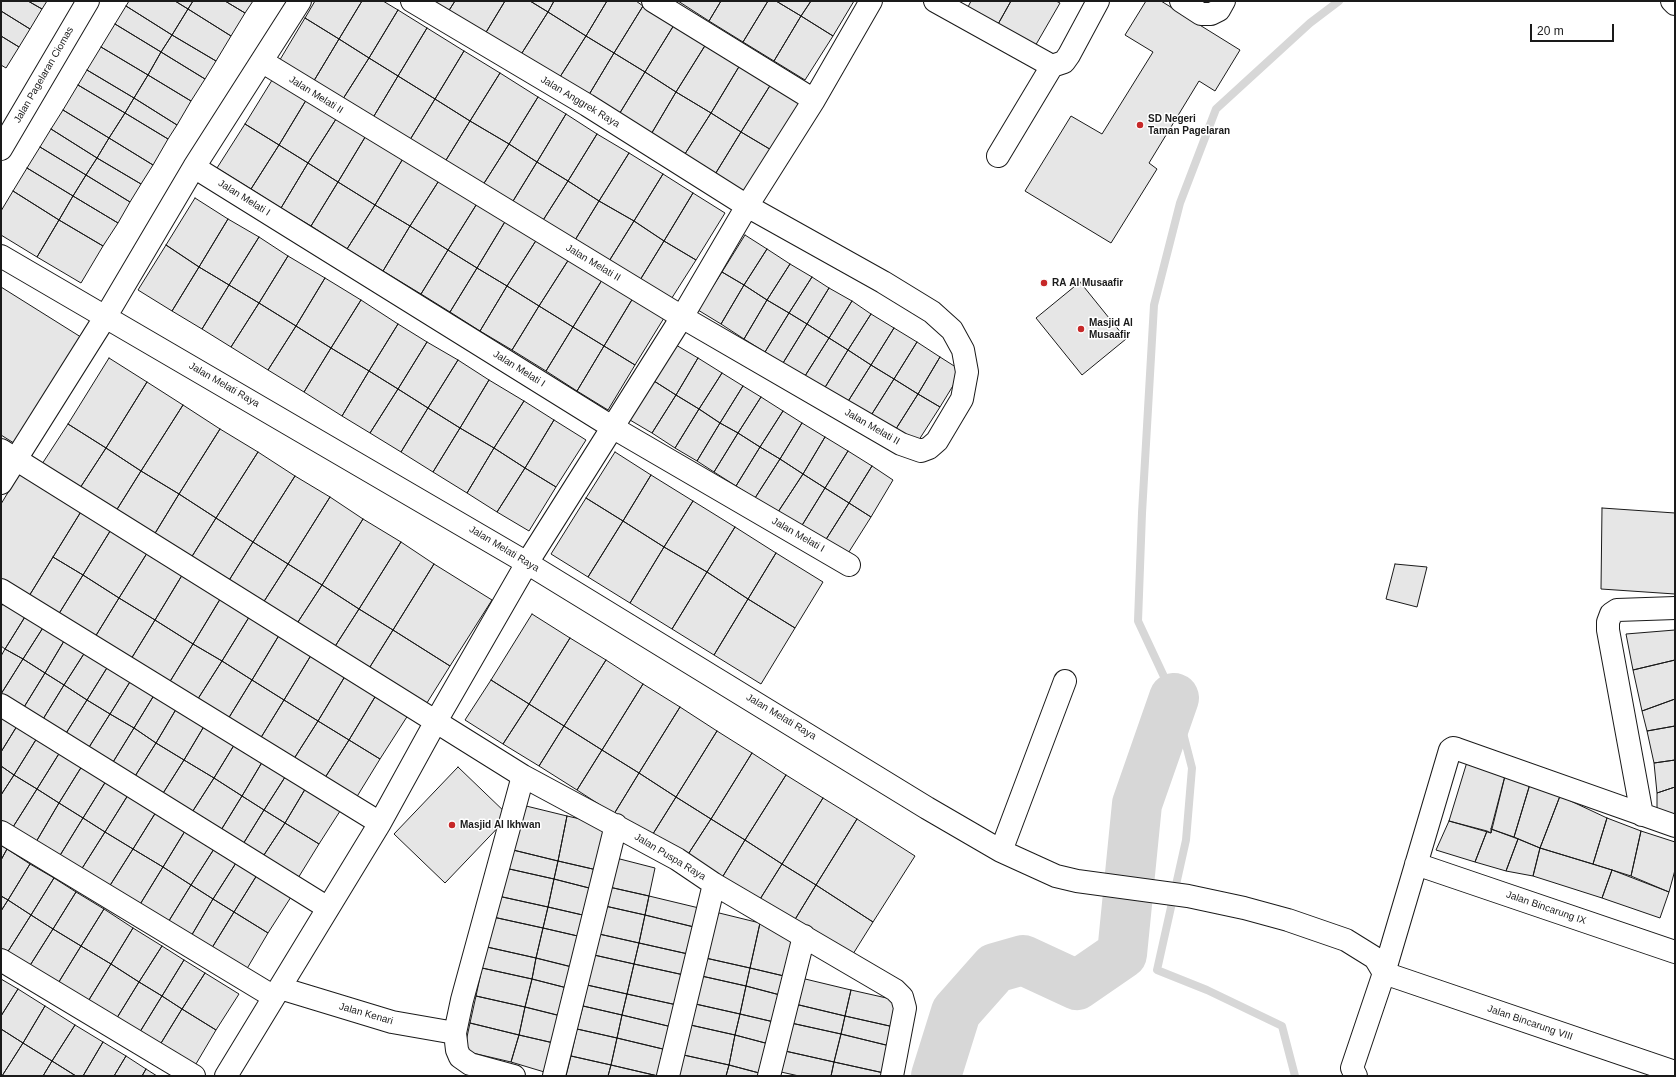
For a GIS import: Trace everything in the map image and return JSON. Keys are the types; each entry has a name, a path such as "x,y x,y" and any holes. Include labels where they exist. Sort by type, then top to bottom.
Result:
{"street":[{"name":"Jalan Pagelaran Ciomas","path":"1,149 88,1"},
{"path":"1,483 8,454 106,316 194,167 263,62 300,1"},
{"name":"Jalan Anggrek Raya","path":"412,1 587,105 747,206 883,282 932,312 952,330 963,350 967,372 962,399 937,441 929,448"},
{"path":"653,1 814,100"},
{"path":"226,1076 380,823 435,723 528,563 682,317 747,206 814,100 871,1"},
{"path":"935,1 1052,66"},
{"path":"998,156 1052,66 1064,62 1069,55 1098,1"},
{"path":"1181,1 1200,14 1211,14 1219,10 1224,1"},
{"path":"1672,1 1675,4"},
{"name":"Jalan Melati II","path":"263,62 682,317 901,444 921,451 929,448"},
{"name":"Jalan Melati I","path":"194,167 612,427 849,565"},
{"name":"Jalan Melati Raya","path":"1,256 528,563 927,808 1001,850 1056,876 1077,881 1188,896 1244,908 1346,940 1375,958 1384,973"},
{"name":"Jalan Puspa Raya","path":"8,454 435,723 523,776 677,858 714,884 895,990 902,997 905,1008 892,1076"},
{"path":"1,590 380,823"},
{"path":"1642,815 1608,630 1608,622 1611,614 1617,610 1675,608"},
{"path":"1001,850 1065,681"},
{"path":"1,706 328,908"},
{"path":"1356,1076 1352,1068 1384,973 1450,750 1453,748 1675,826"},
{"path":"514,1076 470,1064 460,1056 457,1050 455,1033 462,1000 523,776"},
{"path":"554,1076 616,825"},
{"name":"Jalan Kenari","path":"1,832 277,992 392,1022 455,1033"},
{"name":"Jalan Bincarung IX","path":"1416,864 1675,952"},
{"path":"668,1076 714,884"},
{"path":"769,1076 804,936"},
{"path":"1,960 194,1076"},
{"name":"Jalan Bincarung VIII","path":"1384,973 1675,1072"}],"building":[{"path":"1,1 28,1 42,9 30,29 1,11"},
{"path":"28,1 47,1 42,9"},
{"path":"129,1 175,1 188,9 172,35 126,6"},
{"path":"175,1 193,1 188,9"},
{"path":"193,1 225,1 245,13 231,36 188,9"},
{"path":"225,1 253,1 245,13"},
{"path":"315,1 362,1 339,39 305,18"},
{"path":"362,1 383,1 398,10 369,58 339,39"},
{"path":"431,1 455,1 448,12"},
{"path":"455,1 505,1 485,34 448,12"},
{"path":"505,1 530,1 548,12 520,56 485,34"},
{"path":"530,1 554,1 548,12"},
{"path":"554,1 607,1 586,36 548,12"},
{"path":"607,1 636,1 643,6 614,53 586,36"},
{"path":"678,1 721,1 709,21"},
{"path":"721,1 768,1 743,42 709,21"},
{"path":"768,1 776,1 801,16 774,61 743,42"},
{"path":"776,1 811,1 801,16"},
{"path":"811,1 854,1 833,36 801,16"},
{"path":"971,1 1011,1 997,26 967,9"},
{"path":"1011,1 1056,1 1060,3 1034,48 997,26"},
{"name":"SD Negeri Taman Pagelaran","path":"1146,1 1161,1 1240,50 1215,91 1199,81 1149,163 1157,169 1111,243 1025,191 1071,116 1102,134 1153,52 1125,35"},
{"path":"126,6 172,35 161,52 115,24"},
{"path":"643,6 674,25 645,72 614,53"},
{"path":"188,9 231,36 216,61 172,35"},
{"path":"398,10 427,28 398,76 369,58"},
{"path":"1,11 30,29 19,47 1,36"},
{"path":"548,12 586,36 558,80 520,56"},
{"path":"801,16 833,36 805,80 774,61"},
{"path":"305,18 339,39 312,84 278,63"},
{"path":"115,24 161,52 148,75 101,47"},
{"path":"674,25 706,44 676,92 645,72"},
{"path":"427,28 464,51 435,99 398,76"},
{"path":"172,35 216,61 205,79 161,52"},
{"path":"1,36 19,47 6,68 1,65"},
{"path":"586,36 614,53 587,98 558,80"},
{"path":"339,39 369,58 341,102 312,84"},
{"path":"706,44 740,65 711,113 676,92"},
{"path":"101,47 148,75 134,98 87,70"},
{"path":"464,51 500,73 470,121 435,99"},
{"path":"161,52 205,79 191,101 148,75"},
{"path":"614,53 645,72 618,116 587,98"},
{"path":"369,58 398,76 371,121 341,102"},
{"path":"740,65 771,84 741,132 711,113"},
{"path":"87,70 134,98 125,113 78,85"},
{"path":"645,72 676,92 650,136 618,116"},
{"path":"500,73 538,97 509,144 470,121"},
{"path":"148,75 191,101 177,125 134,98"},
{"path":"398,76 435,99 408,143 371,121"},
{"path":"274,77 308,97 279,145 245,124"},
{"path":"771,84 802,104 773,151 741,132"},
{"path":"78,85 125,113 109,138 63,110"},
{"path":"676,92 711,113 683,157 650,136"},
{"path":"308,97 338,116 308,163 279,145"},
{"path":"538,97 566,114 537,162 509,144"},
{"path":"134,98 177,125 168,139 125,113"},
{"path":"435,99 470,121 443,165 408,143"},
{"path":"63,110 109,138 97,158 51,129"},
{"path":"125,113 168,139 153,165 109,138"},
{"path":"711,113 741,132 714,176 683,157"},
{"path":"566,114 597,134 568,181 537,162"},
{"path":"338,116 367,134 338,182 308,163"},
{"path":"470,121 509,144 481,188 443,165"},
{"path":"245,124 279,145 251,189 217,168"},
{"path":"51,129 97,158 86,175 40,147"},
{"path":"741,132 773,151 746,195 714,176"},
{"path":"367,134 404,157 375,205 338,182"},
{"path":"597,134 629,153 599,201 568,181"},
{"path":"109,138 153,165 141,184 97,158"},
{"path":"509,144 537,162 510,206 481,188"},
{"path":"279,145 308,163 281,208 251,189"},
{"path":"40,147 86,175 73,196 27,168"},
{"path":"629,153 663,174 634,221 599,201"},
{"path":"404,157 440,179 410,226 375,205"},
{"path":"97,158 141,184 130,202 86,175"},
{"path":"537,162 568,181 540,225 510,206"},
{"path":"308,163 338,182 311,226 281,208"},
{"path":"27,168 73,196 59,220 13,191"},
{"path":"663,174 693,193 664,241 634,221"},
{"path":"86,175 130,202 118,223 73,196"},
{"path":"440,179 478,202 448,250 410,226"},
{"path":"568,181 599,201 572,245 540,225"},
{"path":"338,182 375,205 347,249 311,226"},
{"path":"13,191 59,220 37,257 1,235 1,211"},
{"path":"693,193 725,213 696,260 664,241"},
{"path":"73,196 118,223 103,246 59,220"},
{"path":"195,198 228,219 199,267 166,245"},
{"path":"599,201 634,221 606,266 572,245"},
{"path":"478,202 506,220 477,268 448,250"},
{"path":"375,205 410,226 383,271 347,249"},
{"path":"228,219 259,237 229,285 199,267"},
{"path":"59,220 103,246 81,283 37,257"},
{"path":"506,220 537,239 507,286 477,268"},
{"path":"634,221 664,241 637,285 606,266"},
{"path":"410,226 448,250 421,294 383,271"},
{"path":"745,235 767,249 744,285 722,272"},
{"path":"259,237 288,256 259,303 229,285"},
{"path":"537,239 569,259 539,306 507,286"},
{"path":"664,241 696,260 668,304 637,285"},
{"path":"166,245 199,267 172,311 138,290"},
{"path":"767,249 790,264 767,300 744,285"},
{"path":"448,250 477,268 450,312 421,294"},
{"path":"288,256 325,278 296,326 259,303"},
{"path":"569,259 602,280 573,327 539,306"},
{"path":"790,264 812,277 789,313 767,300"},
{"path":"199,267 229,285 202,329 172,311"},
{"path":"477,268 507,286 480,331 450,312"},
{"path":"722,272 744,285 721,324 698,310"},
{"path":"812,277 829,288 807,324 789,313"},
{"path":"325,278 361,300 331,348 296,326"},
{"path":"602,280 633,298 604,346 573,327"},
{"name":"Masjid Al Musaafir","path":"1080,282 1126,339 1082,375 1036,318"},
{"path":"229,285 259,303 231,347 202,329"},
{"path":"744,285 767,300 744,339 721,324"},
{"path":"507,286 539,306 512,350 480,331"},
{"path":"1,287 84,339 17,445 1,435"},
{"path":"829,288 852,301 829,338 807,324"},
{"path":"633,298 664,318 635,365 604,346"},
{"path":"361,300 398,324 369,371 331,348"},
{"path":"767,300 789,313 765,352 744,339"},
{"path":"852,301 871,314 848,350 829,338"},
{"path":"259,303 296,326 268,370 231,347"},
{"path":"539,306 573,327 546,371 512,350"},
{"path":"789,313 807,324 783,363 765,352"},
{"path":"871,314 894,328 871,365 848,350"},
{"path":"398,324 427,342 398,389 369,371"},
{"path":"807,324 829,338 805,376 783,363"},
{"path":"296,326 331,348 304,392 268,370"},
{"path":"573,327 604,346 577,391 546,371"},
{"path":"894,328 917,342 894,379 871,365"},
{"path":"829,338 848,350 824,389 805,376"},
{"path":"427,342 458,360 428,408 398,389"},
{"path":"917,342 940,357 918,394 894,379"},
{"path":"676,345 698,358 676,395 654,381"},
{"path":"604,346 635,365 608,410 577,391"},
{"path":"331,348 369,371 342,416 304,392"},
{"path":"848,350 871,365 847,403 824,389"},
{"path":"940,357 962,371 940,407 918,394"},
{"path":"109,358 147,382 106,448 68,424"},
{"path":"698,358 722,373 699,409 676,395"},
{"path":"458,360 489,380 460,428 428,408"},
{"path":"871,365 894,379 870,417 847,403"},
{"path":"369,371 398,389 370,433 342,416"},
{"path":"722,373 743,386 720,423 699,409"},
{"path":"894,379 918,394 894,432 870,417"},
{"path":"489,380 524,401 494,448 460,428"},
{"path":"654,381 676,395 652,433 630,420"},
{"path":"147,382 183,405 141,471 106,448"},
{"path":"743,386 761,397 738,433 720,423"},
{"path":"398,389 428,408 401,452 370,433"},
{"path":"918,394 940,407 915,446 894,432"},
{"path":"676,395 699,409 675,448 652,433"},
{"path":"761,397 783,411 760,447 738,433"},
{"path":"524,401 554,420 525,468 494,448"},
{"path":"183,405 220,429 179,494 141,471"},
{"path":"428,408 460,428 433,472 401,452"},
{"path":"699,409 720,423 697,461 675,448"},
{"path":"783,411 802,423 780,459 760,447"},
{"path":"554,420 586,440 556,487 525,468"},
{"path":"720,423 738,433 714,472 697,461"},
{"path":"802,423 825,437 803,474 780,459"},
{"path":"68,424 106,448 80,488 42,464"},
{"path":"460,428 494,448 467,493 433,472"},
{"path":"220,429 258,452 216,518 179,494"},
{"path":"738,433 760,447 736,486 714,472"},
{"path":"825,437 848,451 825,488 803,474"},
{"path":"760,447 780,459 755,498 736,486"},
{"path":"106,448 141,471 116,511 80,488"},
{"path":"494,448 525,468 497,512 467,493"},
{"path":"848,451 872,466 849,503 825,488"},
{"path":"258,452 295,476 253,542 216,518"},
{"path":"615,452 651,475 623,521 586,498"},
{"path":"780,459 803,474 778,512 755,498"},
{"path":"872,466 893,480 871,517 849,503"},
{"path":"525,468 556,487 529,531 497,512"},
{"path":"21,471 82,510 26,601 1,586 1,504"},
{"path":"141,471 179,494 154,535 116,511"},
{"path":"803,474 825,488 801,527 778,512"},
{"path":"651,475 693,501 664,547 623,521"},
{"path":"295,476 330,497 288,564 253,542"},
{"path":"825,488 849,503 825,541 801,527"},
{"path":"179,494 216,518 191,558 154,535"},
{"path":"330,497 363,519 322,585 288,564"},
{"path":"586,498 623,521 588,577 551,554"},
{"path":"693,501 735,527 707,572 664,547"},
{"path":"849,503 871,517 847,555 825,541"},
{"path":"1602,508 1675,513 1675,594 1601,589"},
{"path":"82,510 112,528 83,575 53,557"},
{"path":"216,518 253,542 228,582 191,558"},
{"path":"363,519 401,542 359,609 322,585"},
{"path":"623,521 664,547 630,603 588,577"},
{"path":"735,527 776,553 748,599 707,572"},
{"path":"112,528 149,550 119,598 83,575"},
{"path":"253,542 288,564 263,603 228,582"},
{"path":"401,542 434,564 393,630 359,609"},
{"path":"664,547 707,572 672,629 630,603"},
{"path":"149,550 184,572 155,620 119,598"},
{"path":"776,553 823,582 795,628 748,599"},
{"path":"53,557 83,575 55,620 26,601"},
{"path":"288,564 322,585 296,625 263,603"},
{"path":"434,564 492,600 450,666 393,630"},
{"path":"1395,564 1427,567 1417,607 1386,599"},
{"path":"184,572 222,596 193,644 155,620"},
{"path":"707,572 748,599 714,655 672,629"},
{"path":"83,575 119,598 92,642 55,620"},
{"path":"322,585 359,609 334,648 296,625"},
{"path":"222,596 251,614 222,661 193,644"},
{"path":"6,598 28,612 5,649 1,646 1,607"},
{"path":"119,598 155,620 128,664 92,642"},
{"path":"748,599 795,628 761,684 714,655"},
{"path":"359,609 393,630 368,670 334,648"},
{"path":"28,612 46,623 23,659 5,649"},
{"path":"251,614 281,632 252,680 222,661"},
{"path":"532,614 570,638 529,704 491,680"},
{"path":"155,620 193,644 166,688 128,664"},
{"path":"46,623 67,636 45,673 23,659"},
{"path":"393,630 450,666 425,706 368,670"},
{"path":"1675,630 1675,660 1633,670 1626,634"},
{"path":"281,632 313,652 284,700 252,680"},
{"path":"67,636 87,649 64,685 45,673"},
{"path":"570,638 606,660 564,726 529,704"},
{"path":"193,644 222,661 194,705 166,688"},
{"path":"5,649 23,659 1,694 1,656"},
{"path":"87,649 110,663 87,700 64,685"},
{"path":"313,652 347,673 318,721 284,700"},
{"path":"23,659 45,673 21,712 1,694"},
{"path":"606,660 643,684 602,750 564,726"},
{"path":"1675,660 1675,699 1642,711 1633,670"},
{"path":"222,661 252,680 225,724 194,705"},
{"path":"110,663 133,677 110,714 87,700"},
{"path":"45,673 64,685 40,724 21,712"},
{"path":"347,673 378,692 349,740 318,721"},
{"path":"133,677 156,692 134,728 110,714"},
{"path":"252,680 284,700 257,744 225,724"},
{"path":"491,680 529,704 503,744 465,720"},
{"path":"643,684 680,707 639,773 602,750"},
{"path":"64,685 87,700 63,738 40,724"},
{"path":"156,692 178,706 156,743 134,728"},
{"path":"378,692 410,712 380,759 349,740"},
{"path":"1675,699 1675,726 1647,731 1642,711"},
{"path":"87,700 110,714 86,752 63,738"},
{"path":"284,700 318,721 290,765 257,744"},
{"path":"529,704 564,726 539,766 503,744"},
{"path":"178,706 206,723 184,760 156,743"},
{"path":"680,707 717,731 676,797 639,773"},
{"path":"110,714 134,728 110,767 86,752"},
{"path":"1,716 17,726 1,752"},
{"path":"318,721 349,740 321,784 290,765"},
{"path":"206,723 236,742 214,778 184,760"},
{"path":"17,726 37,738 14,775 1,766 1,752"},
{"path":"564,726 602,750 577,790 539,766"},
{"path":"1675,726 1675,760 1654,763 1647,731"},
{"path":"134,728 156,743 132,781 110,767"},
{"path":"717,731 752,753 711,819 676,797"},
{"path":"37,738 60,752 37,789 14,775"},
{"path":"349,740 380,759 353,803 321,784"},
{"path":"236,742 264,759 242,796 214,778"},
{"path":"156,743 184,760 160,798 132,781"},
{"path":"602,750 639,773 614,814 577,790"},
{"path":"60,752 82,766 59,803 37,789"},
{"path":"752,753 786,775 745,840 711,819"},
{"path":"264,759 287,774 264,810 242,796"},
{"path":"184,760 214,778 189,817 160,798"},
{"path":"1675,760 1675,787 1657,793 1654,763"},
{"path":"1467,762 1506,772 1491,833 1449,821"},
{"path":"1,766 14,775 1,795"},
{"path":"82,766 106,781 83,818 59,803"},
{"name":"Masjid Al Ikhwan","path":"458,767 509,816 445,883 394,834"},
{"path":"1506,772 1530,784 1514,837 1491,829"},
{"path":"639,773 676,797 651,837 614,814"},
{"path":"287,774 307,786 285,823 264,810"},
{"path":"14,775 37,789 13,827 1,820 1,795"},
{"path":"786,775 823,798 782,864 745,840"},
{"path":"214,778 242,796 218,835 189,817"},
{"path":"106,781 128,795 105,832 83,818"},
{"path":"1530,784 1560,796 1540,848 1514,837"},
{"path":"307,786 342,808 319,844 285,823"},
{"path":"1675,787 1675,817 1657,818 1657,793"},
{"path":"37,789 59,803 36,842 13,827"},
{"path":"128,795 156,812 133,849 105,832"},
{"path":"242,796 264,810 240,849 218,835"},
{"path":"1560,796 1607,818 1593,864 1540,848"},
{"path":"676,797 711,819 685,859 651,837"},
{"path":"823,798 857,819 816,885 782,864"},
{"path":"59,803 83,818 59,857 36,842"},
{"path":"518,804 567,816 558,861 509,849"},
{"path":"264,810 285,823 260,861 240,849"},
{"path":"156,812 185,831 163,867 133,849"},
{"path":"567,816 607,825 597,870 558,861"},
{"path":"83,818 105,832 81,870 59,857"},
{"path":"1607,818 1641,831 1631,876 1593,864"},
{"path":"711,819 745,840 720,881 685,859"},
{"path":"857,819 915,856 873,922 816,885"},
{"path":"1449,821 1487,831 1475,862 1436,850"},
{"path":"285,823 319,844 295,883 260,861"},
{"path":"1491,829 1518,839 1506,871 1475,862 1487,831 1491,833"},
{"path":"185,831 214,849 191,885 163,867"},
{"path":"1641,831 1675,842 1675,870 1669,892 1631,876"},
{"path":"105,832 133,849 109,887 81,870"},
{"path":"1518,839 1540,848 1533,876 1506,871"},
{"path":"745,840 782,864 757,904 720,881"},
{"path":"1,845 7,849 1,860"},
{"path":"1540,848 1612,870 1602,898 1533,876"},
{"path":"7,849 30,864 8,900 1,896 1,860"},
{"path":"133,849 163,867 139,906 109,887"},
{"path":"214,849 236,863 213,899 191,885"},
{"path":"509,849 558,861 554,879 505,868"},
{"path":"616,858 655,868 649,896 609,887"},
{"path":"558,861 597,870 593,889 554,879"},
{"path":"236,863 257,875 234,912 213,899"},
{"path":"30,864 54,878 31,915 8,900"},
{"path":"782,864 816,885 791,926 757,904"},
{"path":"163,867 191,885 167,924 139,906"},
{"path":"505,868 554,879 548,907 498,896"},
{"path":"1612,870 1669,892 1660,918 1602,898"},
{"path":"257,875 291,897 268,933 234,912"},
{"path":"54,878 76,892 53,929 31,915"},
{"path":"554,879 593,889 587,916 548,907"},
{"path":"191,885 213,899 190,938 167,924"},
{"path":"816,885 873,922 848,962 791,926"},
{"path":"609,887 649,896 645,915 605,906"},
{"path":"76,892 104,909 81,946 53,929"},
{"path":"1,896 8,900 1,911"},
{"path":"498,896 548,907 543,928 493,917"},
{"path":"649,896 699,908 694,927 645,915"},
{"path":"213,899 234,912 210,951 190,938"},
{"path":"8,900 31,915 7,953 1,950 1,911"},
{"path":"605,906 645,915 639,943 599,934"},
{"path":"548,907 587,916 582,937 543,928"},
{"path":"104,909 133,928 111,964 81,946"},
{"path":"711,911 760,923 750,968 701,957"},
{"path":"234,912 268,933 245,972 210,951"},
{"path":"31,915 53,929 29,967 7,953"},
{"path":"645,915 694,927 688,954 639,943"},
{"path":"493,917 543,928 536,958 487,947"},
{"path":"760,923 794,931 784,976 750,968"},
{"path":"133,928 162,946 139,982 111,964"},
{"path":"543,928 582,937 576,968 536,958"},
{"path":"53,929 81,946 57,985 29,967"},
{"path":"599,934 639,943 634,964 594,955"},
{"path":"639,943 688,954 684,975 634,964"},
{"path":"81,946 111,964 87,1003 57,985"},
{"path":"162,946 184,960 162,996 139,982"},
{"path":"487,947 536,958 532,979 482,968"},
{"path":"594,955 634,964 627,994 587,985"},
{"path":"701,957 750,968 746,986 697,975"},
{"path":"536,958 576,968 571,989 532,979"},
{"path":"184,960 205,973 182,1009 162,996"},
{"path":"111,964 139,982 115,1021 87,1003"},
{"path":"634,964 684,975 677,1005 627,994"},
{"path":"482,968 532,979 525,1007 476,996"},
{"path":"750,968 784,976 780,995 746,986"},
{"path":"205,973 239,994 216,1030 182,1009"},
{"path":"697,975 746,986 740,1014 691,1003"},
{"path":"801,978 851,990 845,1016 795,1004"},
{"path":"1,979 18,989 1,1016"},
{"path":"532,979 571,989 565,1017 525,1007"},
{"path":"139,982 162,996 138,1035 115,1021"},
{"path":"587,985 627,994 622,1015 583,1006"},
{"path":"746,986 780,995 774,1022 740,1014"},
{"path":"18,989 45,1006 23,1043 1,1029 1,1016"},
{"path":"851,990 900,1001 894,1027 845,1016"},
{"path":"627,994 677,1005 672,1027 622,1015"},
{"path":"162,996 182,1009 158,1048 138,1035"},
{"path":"476,996 525,1007 519,1035 470,1023"},
{"path":"691,1003 740,1014 735,1035 686,1024"},
{"path":"795,1004 845,1016 841,1034 791,1023"},
{"path":"45,1006 75,1025 52,1061 23,1043"},
{"path":"583,1006 622,1015 617,1038 577,1029"},
{"path":"525,1007 565,1017 558,1044 519,1035"},
{"path":"182,1009 216,1030 193,1069 158,1048"},
{"path":"740,1014 774,1022 769,1044 735,1035"},
{"path":"622,1015 672,1027 667,1050 617,1038"},
{"path":"845,1016 894,1027 890,1046 841,1034"},
{"path":"470,1023 519,1035 511,1062 464,1051"},
{"path":"791,1023 841,1034 834,1062 785,1051"},
{"path":"686,1024 735,1035 729,1065 679,1054"},
{"path":"75,1025 103,1042 83,1076 76,1076 52,1061"},
{"path":"1,1029 23,1043 2,1076 1,1076"},
{"path":"577,1029 617,1038 611,1065 571,1056"},
{"path":"841,1034 890,1046 884,1073 834,1062"},
{"path":"519,1035 558,1044 551,1074 511,1062"},
{"path":"735,1035 769,1044 763,1074 729,1065"},
{"path":"617,1038 667,1050 658,1076 611,1065"},
{"path":"103,1042 126,1056 114,1076 83,1076"},
{"path":"23,1043 52,1061 43,1076 2,1076"},
{"path":"785,1051 834,1062 831,1076 799,1076 781,1072"},
{"path":"679,1054 729,1065 726,1076 678,1076"},
{"path":"126,1056 146,1069 142,1076 114,1076"},
{"path":"571,1056 611,1065 608,1076 566,1076"},
{"path":"52,1061 76,1076 43,1076"},
{"path":"834,1062 884,1073 883,1076 831,1076"},
{"path":"611,1065 658,1076 608,1076"},
{"path":"729,1065 763,1074 762,1076 726,1076"},
{"path":"146,1069 157,1076 142,1076"}],"waterway":[{"path":"1295,1076 1282,1026 1207,990 1157,970 1186,840 1192,768 1174,698 1138,621 1142,513 1154,305 1180,203 1216,109 1310,23 1339,1"},
{"path":"936,1076 956,1012 995,968 1023,960 1077,985 1122,954 1137,804 1174,698"}],"place":[{"name":"SD Negeri Taman Pagelaran","path":"1140,125"},
{"name":"RA Al Musaafir","path":"1044,283"},
{"name":"Masjid Al Musaafir","path":"1081,329"},
{"name":"Masjid Al Ikhwan","path":"452,825"}]}
